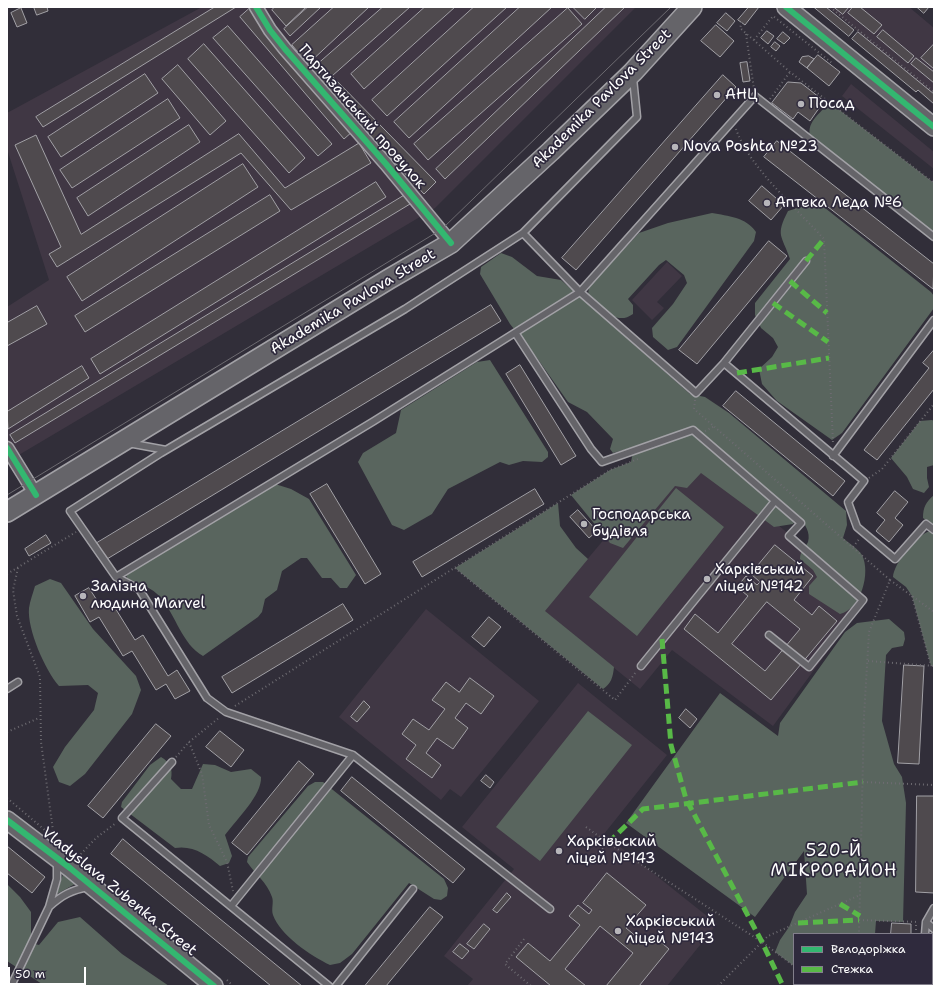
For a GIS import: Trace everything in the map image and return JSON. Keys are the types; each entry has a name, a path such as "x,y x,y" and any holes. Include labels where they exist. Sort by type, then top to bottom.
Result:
{"main road":[{"name":"Akademika Pavlova Street","path":"7,512 451,243 551,151 633,72 692,7"}],"street":[{"name":"Партизанський провулок","path":"256,7 270,30 420,203 451,243"},
{"path":"786,7 934,127"},
{"path":"7,448 36,495"},
{"name":"Vladyslava Zubenka Street","path":"7,820 93,887 214,986"}],"lane":[{"path":"550,909 353,755 226,712 207,698 139,589 116,577 70,511 166,450 405,309 523,233 638,117 633,72"},
{"path":"116,577 516,334 580,292 755,96 934,237"},
{"path":"523,233 580,292 696,393 724,362 806,262"},
{"path":"833,456 934,320"},
{"path":"516,334 591,449 602,462 693,430 801,523 789,536 863,600 809,668 769,635"},
{"path":"724,362 864,481 848,502 858,527 896,560 926,524 934,530"},
{"path":"122,442 166,450"},
{"path":"641,666 775,501"},
{"path":"7,689 18,682"},
{"path":"231,906 353,755"},
{"path":"172,762 122,818 329,986"},
{"path":"11,986 34,935 49,907 63,863"},
{"path":"49,907 68,892 93,887"},
{"path":"336,986 413,889"},
{"path":"925,933 926,922 934,908"},
{"path":"926,922 934,929"}],"path":[{"path":"830,7 934,92"},
{"path":"754,40 774,16 832,63"},
{"path":"742,22 740,28 790,72 934,183"},
{"path":"746,33 755,96"},
{"path":"766,105 790,72"},
{"path":"733,121 740,141 759,169 824,239 833,456"},
{"path":"864,481 882,469 934,404"},
{"path":"694,409 890,580 934,612"},
{"path":"699,435 714,426"},
{"path":"172,762 189,742 226,712 610,470 644,457"},
{"path":"7,574 82,528"},
{"path":"18,568 13,590 17,616 40,677 39,718 41,742 54,838"},
{"path":"455,568 615,700 641,666"},
{"path":"859,933 869,632 890,580"},
{"path":"868,661 932,666 912,596"},
{"path":"7,732 39,718"},
{"path":"189,742 202,774 209,824 227,862 236,900"},
{"path":"863,782 934,785"},
{"path":"63,863 122,818"},
{"path":"586,827 608,843 762,942 793,965"},
{"path":"597,855 608,843"},
{"path":"718,986 768,936 860,895"},
{"path":"859,920 926,922"},
{"path":"916,922 916,933"},
{"path":"524,939 505,964 531,986"}],"shaded area":[{"path":"202,7 636,7 435,208 7,462 7,307 49,280 7,149 7,113"},
{"path":"828,7 909,7 934,28 934,95"},
{"path":"851,84 934,152 934,169 842,96"},
{"path":"833,105 934,183 934,234 810,136 810,127 814,120 826,106"},
{"path":"810,204 820,204 931,292 934,296 934,308 842,433 832,440 777,401 762,384 759,369 772,357 778,347 773,338 761,328 755,315 755,303 790,259 781,235 784,219 788,211"},
{"path":"712,213 730,216 747,223 756,232 754,241 677,347 668,350 653,337 652,328 673,304 687,283 684,275 666,260 659,265 628,299 633,305 633,314 620,318 614,317 588,295 589,287 639,233 668,223"},
{"path":"501,253 512,257 537,276 561,280 690,394 705,397 729,413 846,511 847,525 843,538 856,548 862,555 865,571 865,580 859,598 854,605 847,611 840,614 809,594 809,586 817,577 813,570 800,559 801,554 808,542 809,535 799,516 793,524 774,527 701,473 687,488 675,486 623,548 610,543 571,495 610,470 631,462 634,447 613,453 610,449 613,439 587,412 568,402 537,358 510,324 480,274 481,267"},
{"path":"667,262 682,276 657,302 664,308 652,320 632,300"},
{"path":"490,360 548,452 548,457 542,462 523,461 509,465 500,462 448,489 432,514 404,530 392,525 358,462 363,453 396,433 401,410 477,362"},
{"path":"920,421 934,421 934,465 927,467 929,487 924,493 913,489 907,477 891,458"},
{"name":"Харківський ліцей №142","path":"683,445 866,599 773,726 672,650 640,689 544,611"},
{"path":"275,484 291,489 309,499 356,575 347,588 340,588 331,578 322,578 307,558 301,558 282,571 277,590 265,599 262,612 258,617 203,656 196,651 184,637 161,598 149,588 127,578 126,574"},
{"path":"676,488 724,527 637,636 589,597"},
{"path":"934,495 934,526 923,518 926,505"},
{"path":"558,503 560,526 576,548 588,559 545,611 614,667 611,680 603,689 455,568"},
{"path":"930,531 934,534 934,666 931,666 912,596 906,587 893,577 894,571 901,557 918,538"},
{"path":"50,579 61,583 93,629 136,676 141,690 132,714 85,774 70,786 59,782 53,767 65,747 94,710 98,693 88,685 59,686 48,670 38,649 31,627 29,608 35,586"},
{"path":"426,609 539,701 461,797 450,789 441,800 339,717"},
{"path":"889,619 904,632 905,639 903,646 892,648 886,655 882,721 894,764 902,777 906,803 903,922 876,921 875,933 793,933 793,965 775,952 780,940 789,927 795,912 807,894 804,851 755,917 626,823 720,693 778,736 780,723 845,632 857,623"},
{"name":"Харківьский ліцей №143","path":"578,683 667,755 604,834 717,924 667,986 467,986 473,979 444,956 514,869 462,827"},
{"path":"588,711 632,745 540,861 496,827"},
{"path":"161,757 167,761 170,766 172,772 171,779 181,789 192,789 203,764 215,765 231,772 251,769 261,777 260,784 253,799 225,835 232,856 229,863 220,866 210,858 194,849 182,847 175,848 121,807 122,802 150,765"},
{"path":"315,782 323,782 444,879 448,888 447,896 441,900 434,899 409,883 352,954 340,963 330,965 305,950 282,930 273,915 273,899 270,892 264,882 247,862 248,857 308,786"},
{"path":"63,874 75,884 57,894"},
{"path":"7,884 20,897 31,912 31,943 39,945 58,922 80,917 122,954 169,986 45,986 7,961"},
{"path":"820,985 874,985 874,986"}],"building":[{"path":"34,7 47,7 48,11 37,15"},
{"path":"215,7 236,7 43,127 36,117"},
{"path":"275,7 306,7 286,26 272,10"},
{"path":"308,7 321,7 290,36 284,29"},
{"path":"334,7 369,7 308,64 292,45"},
{"path":"383,7 410,7 332,76 436,182 424,194 310,71"},
{"path":"425,7 455,7 364,89 351,74"},
{"path":"474,7 507,7 387,116 372,100"},
{"path":"520,7 552,7 409,138 394,122"},
{"path":"573,7 595,7 596,8 585,19"},
{"path":"606,7 625,7 445,179 436,169"},
{"path":"749,7 759,7 745,25 738,20"},
{"path":"814,7 826,7 854,30 849,36"},
{"path":"834,7 849,7 843,14"},
{"path":"853,7 860,7 882,25 874,34 848,13"},
{"path":"917,7 929,7 924,13"},
{"path":"21,8 27,23 17,27 11,13"},
{"path":"568,8 582,24 428,160 414,144"},
{"path":"249,9 353,131 344,139 240,17"},
{"path":"726,13 735,21 727,31 717,23"},
{"path":"716,25 734,41 720,57 701,41"},
{"path":"228,26 332,144 318,156 213,38"},
{"path":"883,30 914,56 908,63 877,37"},
{"path":"767,31 774,36 768,44 761,38"},
{"path":"783,32 790,38 784,44 777,39"},
{"path":"858,32 934,94 934,104 918,90 916,92 852,39"},
{"path":"775,42 780,46 776,51 771,47"},
{"path":"204,44 305,158 289,173 188,59"},
{"path":"934,44 934,69 921,58"},
{"path":"818,55 840,72 829,86 807,68"},
{"path":"809,56 814,59 807,68 799,62 802,57"},
{"path":"916,58 934,72 934,83 911,64"},
{"path":"747,62 750,81 743,82 740,63"},
{"path":"178,65 226,121 210,135 162,79"},
{"path":"145,74 158,93 61,157 48,137"},
{"path":"723,75 736,87 576,270 562,258"},
{"path":"788,82 801,83 824,101 810,121 798,112 793,119 772,103"},
{"path":"168,99 180,118 72,188 60,170"},
{"path":"189,125 200,142 88,216 77,198"},
{"path":"239,134 285,188 359,143 371,163 291,210 241,153 57,267 49,254 61,247 15,145 36,135 81,234"},
{"path":"777,141 934,264 933,289 764,157"},
{"path":"243,164 258,187 82,301 67,277"},
{"path":"376,182 386,197 100,374 91,359"},
{"name":"Аптека Леда №6","path":"762,186 784,205 771,220 749,201"},
{"path":"270,195 280,211 85,332 75,316"},
{"path":"405,195 410,204 15,443 10,435"},
{"path":"769,241 787,256 697,364 679,350"},
{"path":"491,305 501,321 107,559 97,543"},
{"path":"37,306 47,324 7,346 7,323"},
{"path":"934,350 934,389 877,460 864,450 929,368 923,363"},
{"path":"520,365 576,456 561,465 506,374"},
{"path":"82,366 89,378 8,429 7,412"},
{"path":"736,391 845,481 833,496 723,406"},
{"path":"327,484 381,574 365,584 310,494"},
{"path":"535,489 544,504 422,577 413,562"},
{"path":"895,491 908,502 895,518 903,525 889,542 876,531 885,520 877,513"},
{"name":"Господарська будівля","path":"578,510 597,531 589,538 570,517"},
{"path":"46,535 51,543 29,556 25,549"},
{"path":"775,545 813,576 794,600 812,615 819,606 837,621 771,700 684,629 695,614 718,633 748,596 737,587 746,576 757,585 760,582 751,574","holes":["767,602 800,629 765,671 732,644"]},
{"path":"89,588 102,608 112,603 135,640 143,635 168,676 177,670 190,691 175,699 166,684 156,690 132,651 123,656 99,617 90,622 75,596"},
{"path":"343,604 353,620 232,693 222,677"},
{"path":"489,617 501,627 484,647 472,637"},
{"path":"904,665 924,666 919,764 898,763"},
{"path":"470,678 494,696 481,714 466,703 455,718 468,728 453,749 437,738 426,753 441,765 432,778 406,759 416,745 402,734 413,719 429,730 445,709 432,700 446,682 459,692"},
{"path":"364,701 370,707 357,722 351,717"},
{"path":"686,709 697,719 690,728 679,718"},
{"path":"156,724 171,736 103,818 88,806"},
{"path":"220,731 244,750 231,767 206,747"},
{"path":"299,761 314,774 247,855 232,843"},
{"path":"486,775 494,782 490,788 481,781"},
{"path":"352,777 465,869 453,883 341,791"},
{"path":"917,796 934,796 934,893 916,892"},
{"path":"123,839 302,986 271,986 111,854"},
{"path":"7,846 45,877 32,893 7,873"},
{"name":"Харківський ліцей №143","path":"607,873 646,905 626,928 644,943 651,934 669,949 639,986 606,986 633,953 600,926 565,969 586,986 551,986 516,957 528,943 550,961 580,925 569,916 578,905 589,914 592,910 583,903"},
{"path":"507,893 511,897 497,913 493,910"},
{"path":"430,907 443,917 386,986 365,986"},
{"path":"892,923 911,924 911,933 891,933"},
{"path":"484,924 490,929 474,949 467,944"},
{"path":"460,944 469,951 462,959 453,952"},
{"path":"888,985 908,985 908,986"}],"tram line":[{"path":"7,495 442,229 671,7"}],"marked path":[{"path":"806,261 824,239"},
{"path":"790,281 827,313"},
{"path":"773,303 828,342"},
{"path":"737,373 829,358"},
{"path":"662,639 671,745 686,799 762,942 783,986"},
{"path":"608,843 643,809 863,782"},
{"path":"840,904 860,916"},
{"path":"798,923 859,920"}],"cycle path":[{"path":"256,7 270,30 285,49 386,164 451,243"},
{"path":"786,7 934,127"},
{"path":"7,448 36,495"},
{"path":"7,820 70,868 214,986"}],"place":[{"name":"АНЦ","path":"717,95"},
{"name":"Посад","path":"801,104"},
{"name":"Nova Poshta №23","path":"675,147"},
{"name":"Аптека Леда №6","path":"767,203"},
{"name":"Господарська будівля","path":"584,524"},
{"name":"Харківський ліцей №142","path":"707,579"},
{"name":"Залізна людина Marvel","path":"83,596"},
{"name":"Харківьский ліцей №143","path":"559,851"},
{"name":"Харківський ліцей №143","path":"618,931"}],"district":[{"name":"520-Й МІКРОРАЙОН","path":"834,862"}]}
